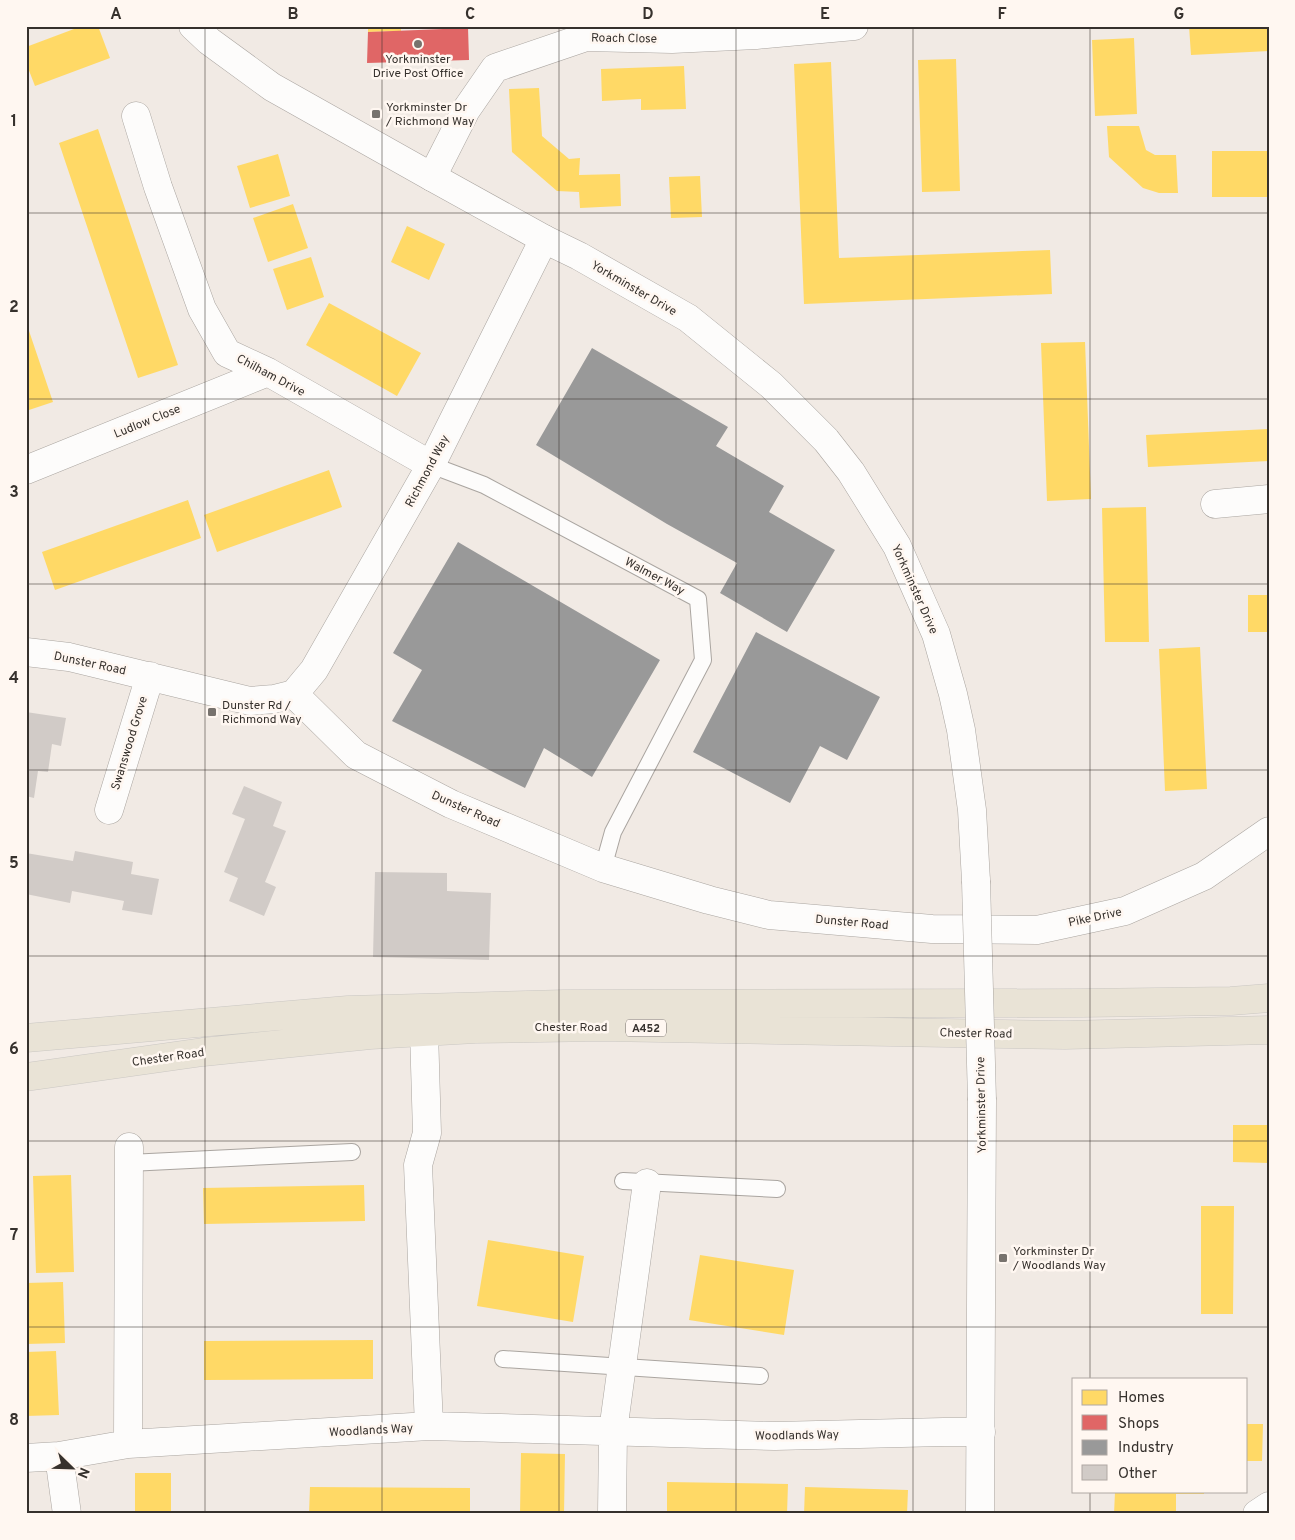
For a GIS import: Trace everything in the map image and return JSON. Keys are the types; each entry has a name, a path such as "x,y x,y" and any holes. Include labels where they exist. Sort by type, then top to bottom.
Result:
{"highway":[{"name":"Chester Road","path":"26,1038 348,1010 564,1004 1231,1002 1269,998"},
{"name":"Chester Road","path":"26,1077 203,1052 370,1035 485,1028 601,1027 1065,1035 1269,1030"}],"street":[{"name":"Yorkminster Drive","path":"193,26 209,41 272,87 688,318 771,384 826,440 851,472 897,546 936,634 961,730 972,810 976,881 982,1100 980,1514"},
{"name":"Roach Close","path":"432,177 466,110 495,68 586,38 672,39 756,35 854,26"},
{"name":"Chilham Drive","path":"136,116 158,187 202,309 227,353 268,372 431,465"},
{"name":"Richmond Way","path":"294,694 314,670 431,465 544,239"},
{"name":"Ludlow Close","path":"26,470 268,372"},
{"path":"1215,504 1269,499"},
{"name":"Dunster Road","path":"26,652 69,657 250,701 274,699 294,694 356,756 451,804 603,868 709,900 769,915 932,929"},
{"name":"Swanswood Grove","path":"109,810 150,676"},
{"name":"Pike Drive","path":"932,929 1037,930 1125,911 1204,876 1269,831"},
{"path":"424,1031 427,1133 418,1165 430,1426"},
{"path":"128,1444 129,1155"},
{"path":"612,1514 613,1431 622,1366 635,1182"},
{"name":"Woodlands Way","path":"26,1458 59,1456 128,1444 430,1426 776,1436 981,1432"},
{"path":"59,1456 67,1514"},
{"path":"1257,1514 1269,1506"}],"lane":[{"name":"Walmer Way","path":"431,465 484,485 698,599 703,660 613,832 603,868"},
{"path":"129,1155 352,1152"},
{"path":"635,1182 777,1189"},
{"path":"503,1359 760,1376"}],"building: Homes":[{"path":"82,26 98,26 110,58 35,86 28,68 26,69 26,47"},
{"path":"368,26 401,26 401,31 368,32"},
{"path":"1189,26 1269,26 1269,51 1191,55"},
{"path":"1134,38 1137,114 1095,116 1092,40"},
{"path":"956,59 960,191 922,192 918,60"},
{"path":"831,62 839,258 1050,250 1052,294 804,304 794,64"},
{"path":"684,66 686,109 641,110 641,99 602,101 601,69"},
{"path":"539,88 542,136 569,159 580,158 579,175 620,174 621,206 580,208 579,192 557,191 512,152 509,89"},
{"path":"1107,126 1139,126 1146,150 1155,155 1176,155 1178,193 1159,193 1143,188 1109,157"},
{"path":"98,129 178,365 138,378 59,143"},
{"path":"1212,151 1269,151 1269,197 1212,197"},
{"path":"278,154 290,196 250,208 237,166"},
{"path":"700,176 702,217 671,218 669,177"},
{"path":"293,204 308,248 268,262 253,218"},
{"path":"407,226 445,244 429,280 391,262"},
{"path":"311,257 324,297 287,310 273,269"},
{"path":"329,303 421,353 397,396 306,345"},
{"path":"26,322 53,402 26,411"},
{"path":"1085,342 1091,499 1047,501 1041,343"},
{"path":"1269,429 1269,461 1148,467 1146,435"},
{"path":"329,470 342,507 217,552 204,515"},
{"path":"188,500 201,538 55,590 42,552"},
{"path":"1146,507 1149,642 1105,642 1102,508"},
{"path":"1248,595 1269,595 1269,632 1248,632"},
{"path":"1200,647 1207,789 1165,791 1159,649"},
{"path":"1233,1125 1269,1125 1269,1163 1233,1162"},
{"path":"71,1175 74,1272 36,1273 33,1176"},
{"path":"364,1185 365,1221 204,1224 203,1188"},
{"path":"1201,1206 1234,1206 1233,1314 1201,1314"},
{"path":"488,1240 584,1256 573,1322 477,1306"},
{"path":"700,1255 794,1270 784,1335 689,1320"},
{"path":"63,1282 65,1343 26,1344 26,1283"},
{"path":"373,1340 373,1379 204,1380 204,1341"},
{"path":"56,1351 59,1415 26,1416 26,1352"},
{"path":"1248,1424 1263,1424 1262,1461 1248,1461"},
{"path":"521,1453 565,1454 564,1514 520,1514"},
{"path":"135,1473 171,1473 171,1514 135,1514"},
{"path":"667,1482 788,1484 787,1514 667,1514"},
{"path":"310,1487 470,1488 470,1514 309,1514"},
{"path":"805,1487 908,1490 907,1514 804,1514"},
{"path":"1115,1492 1204,1492 1204,1494 1176,1494 1176,1511 1146,1511 1146,1514 1114,1514"}],"building: Shops":[{"path":"468,28 469,60 367,63 368,32"}],"building: Industry":[{"path":"592,348 728,427 716,446 784,486 769,512 835,550 787,632 720,593 737,563 667,524 536,445"},
{"path":"458,542 660,660 592,777 544,748 525,788 392,721 422,670 393,653"},
{"path":"756,632 880,697 847,760 820,746 790,803 693,752"}],"building: Other":[{"path":"26,712 66,718 61,746 52,744 48,772 38,771 34,798 26,796"},
{"path":"244,786 282,802 273,826 286,831 265,882 276,887 264,916 229,901 238,878 224,872 245,819 232,814"},
{"path":"75,851 133,862 131,874 159,879 152,915 122,910 124,901 72,891 70,903 26,894 26,853 73,861"},
{"path":"375,872 447,873 447,891 491,893 489,960 373,957"}],"place":[{"name":"Yorkminster Drive Post Office","path":"418,44"},
{"name":"Yorkminster Dr / Richmond Way","path":"376,114"},
{"name":"Dunster Rd / Richmond Way","path":"212,712"},
{"name":"Yorkminster Dr / Woodlands Way","path":"1003,1258"}]}
